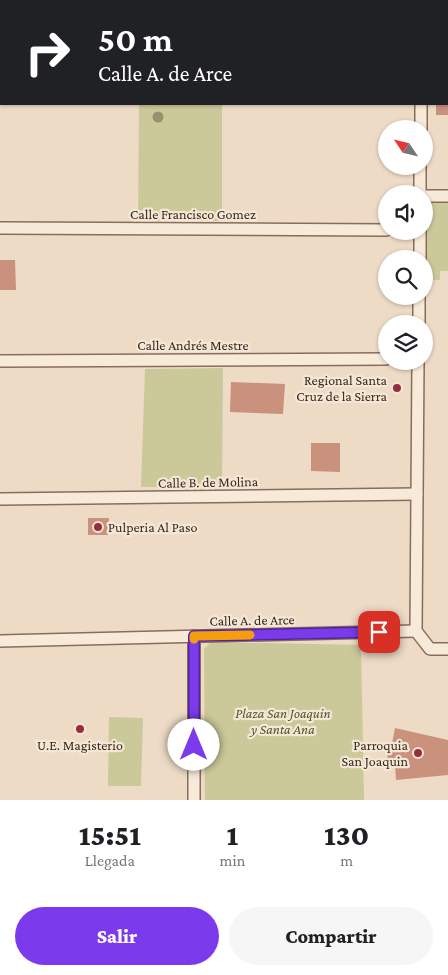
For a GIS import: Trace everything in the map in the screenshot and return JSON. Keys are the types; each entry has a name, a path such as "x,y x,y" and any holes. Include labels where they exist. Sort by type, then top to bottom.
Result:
{"street":[{"path":"421,105 421,120"},
{"path":"433,196 448,196"},
{"name":"Calle Francisco Gomez","path":"0,228 378,230"},
{"name":"Calle Andrés Mestre","path":"0,361 378,359"},
{"path":"418,370 416,631 430,649 448,649"},
{"name":"Calle B. de Molina","path":"0,499 417,494"},
{"name":"Calle A. de Arce","path":"0,641 416,631"},
{"path":"194,636 194,800"}],"green space":[{"path":"139,105 222,105 222,221 138,221"},
{"path":"433,201 448,201 448,271 440,271 440,280 433,280 433,250 427,250 427,240 433,240"},
{"path":"223,368 222,487 141,487 145,369"},
{"name":"Plaza San Joaquin y Santa Ana","path":"211,642 361,645 364,800 205,800 204,649"},
{"path":"109,717 143,718 141,786 108,786"}],"building":[{"path":"436,105 448,105 448,115 436,115"},
{"path":"0,260 15,260 16,290 0,290"},
{"path":"231,382 285,384 283,414 230,412"},
{"path":"311,443 340,443 340,472 311,471"},
{"name":"Pulperia Al Paso","path":"88,518 109,518 108,535 88,535"},
{"name":"Parroquia San Joaquin","path":"395,728 448,740 448,775 396,780 395,764 388,764 386,743 392,743"}],"slow traffic":[{"path":"194,639 194,636 250,635"}],"place":[{"name":"Regional Santa Cruz de la Sierra","path":"397,388"},
{"name":"Pulperia Al Paso","path":"98,527"},
{"name":"U.E. Magisterio","path":"80,729"},
{"name":"Parroquia San Joaquin","path":"418,753"}],"route":[{"path":"194,745 194,636 379,632"}]}
